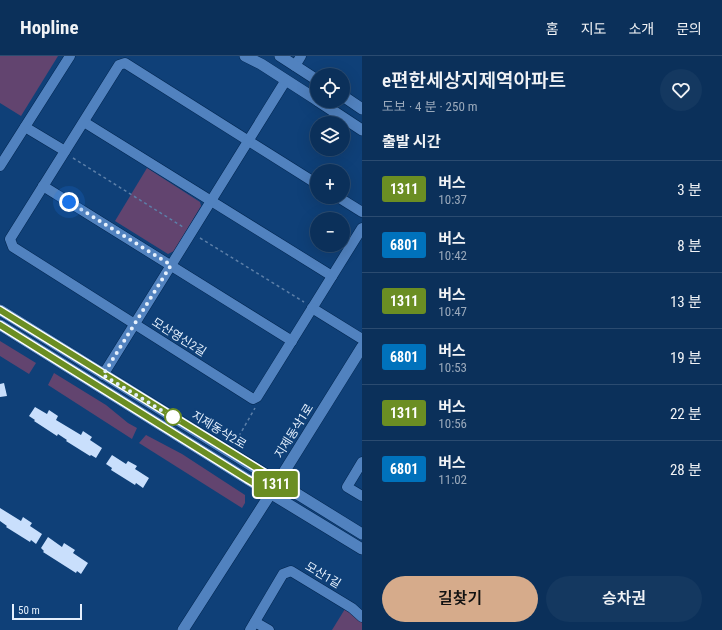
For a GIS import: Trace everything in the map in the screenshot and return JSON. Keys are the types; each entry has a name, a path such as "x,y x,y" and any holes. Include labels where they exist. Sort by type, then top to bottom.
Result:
{"street":[{"path":"0,166 70,56"},
{"path":"245,56 261,64 310,96"},
{"path":"280,56 298,61 310,73"},
{"name":"모산영신2길","path":"255,398 253,400 13,247 10,239 119,65 125,63 310,180"},
{"path":"103,375 286,80"},
{"path":"350,100 362,108"},
{"path":"329,108 362,130"},
{"path":"84,122 332,276"},
{"path":"25,127 65,151"},
{"path":"43,186 292,340"},
{"path":"349,204 362,212"},
{"path":"255,398 362,228"},
{"path":"312,308 362,339"},
{"name":"지제동삭2로","path":"0,310 362,534"},
{"path":"0,324 247,479 362,549"},
{"name":"지제동삭1로","path":"183,630 362,347"},
{"path":"362,462 347,487 362,496"},
{"name":"모산1길","path":"252,626 283,574 291,571 352,608 362,617"},
{"path":"252,626 269,630"}],"path":[{"path":"239,436 257,405 255,398"}],"shaded area":[{"path":"0,56 58,56 21,116 0,103"},
{"path":"147,168 200,202 201,206 174,251 168,254 115,221"},
{"path":"0,341 36,363 29,374 0,356"},
{"path":"54,373 106,405 128,423 137,428 132,439 48,385"},
{"path":"146,435 182,454 245,495 245,503 242,508 139,443"},
{"path":"345,609 362,621 362,630 332,630"}],"building":[{"path":"4,383 7,396 0,397 0,384"},
{"path":"35,407 47,414 49,410 58,416 56,420 81,435 83,431 92,437 90,440 102,448 96,458 91,455 90,456 66,441 67,440 58,434 57,436 34,421 35,420 29,416"},
{"path":"112,455 126,464 128,461 137,466 135,469 149,478 143,488 136,483 135,485 111,470 112,468 106,464"},
{"path":"0,508 21,521 23,517 32,523 30,526 42,534 36,544 31,540 30,542 6,527 7,526 0,521"},
{"path":"48,537 62,547 64,543 75,550 73,553 88,563 81,574 77,571 76,573 43,552 44,551 41,548"}],"bus line":[{"name":"1311","path":"0,310 103,375 278,481 271,493 0,325"}],"route":[{"path":"69,202 171,265 103,375 179,421 173,417"}]}
